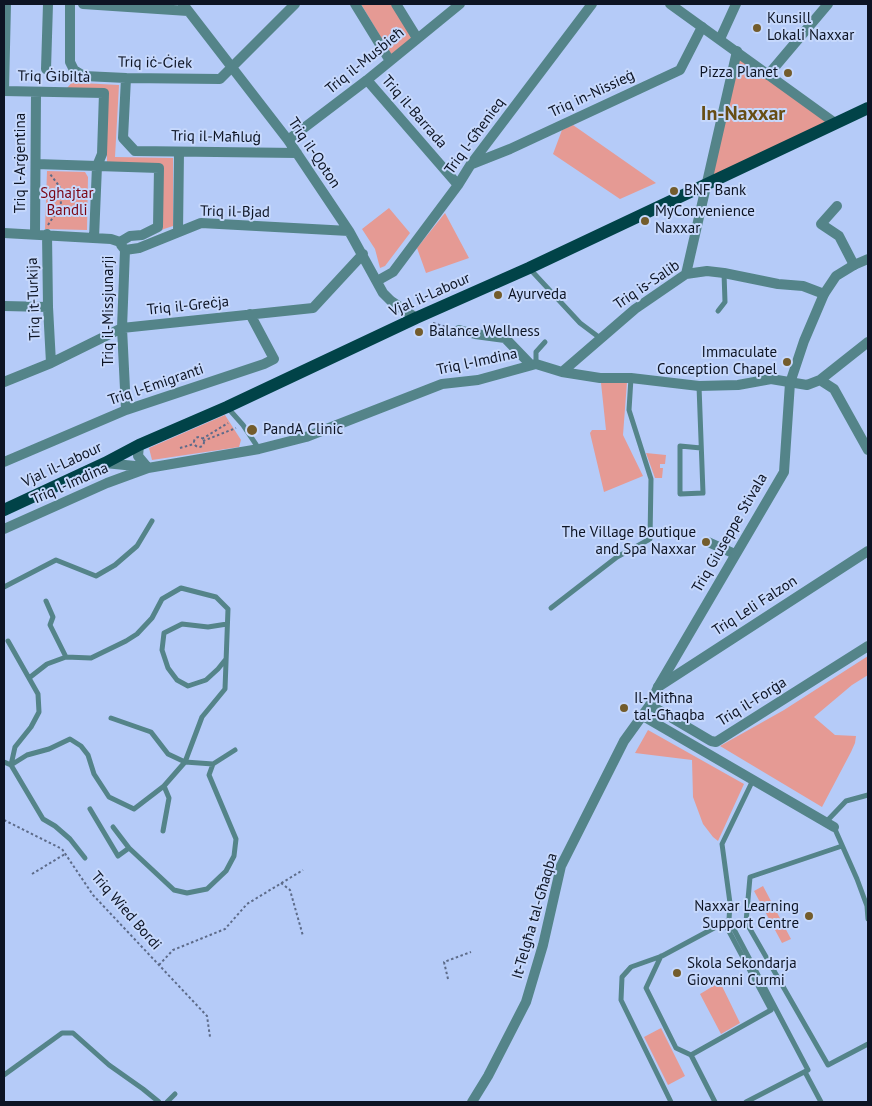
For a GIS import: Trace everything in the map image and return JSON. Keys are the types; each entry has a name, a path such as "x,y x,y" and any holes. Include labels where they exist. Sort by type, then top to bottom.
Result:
{"main road":[{"name":"Vjal il-Labour","path":"4,510 139,445 227,407 416,318 529,268 868,108"}],"street":[{"path":"4,91 6,4"},
{"path":"46,69 48,4"},
{"name":"Triq iċ-Ċiek","path":"70,4 70,62 74,70 84,76 220,79 295,4"},
{"path":"83,4 186,8"},
{"path":"355,4 390,61"},
{"path":"396,4 417,38"},
{"name":"Triq il-Musbieħ","path":"288,140 367,80 460,4"},
{"name":"Triq l-Għenieq","path":"377,281 394,272 458,185 471,164 592,4"},
{"path":"670,4 835,123"},
{"path":"720,39 736,4"},
{"path":"768,75 828,4"},
{"name":"Triq il-Qoton","path":"186,8 297,153 349,231 383,293 391,302 416,318"},
{"name":"Triq in-Nissieġ","path":"471,164 510,149 680,70 702,27"},
{"path":"686,274 737,52"},
{"name":"Triq il-Maħluġ","path":"126,78 124,138 135,151 297,153"},
{"name":"Triq il-Barrada","path":"367,80 458,185"},
{"name":"Triq Ġibiltà","path":"4,91 36,93 104,92 102,154 97,166"},
{"name":"Triq l-Arġentina","path":"35,234 36,93"},
{"path":"178,232 179,152"},
{"path":"4,232 35,234 46,232 111,239 122,246 130,236 142,235 158,227 159,168 36,164"},
{"path":"94,238 97,166"},
{"path":"837,206 821,224 839,236 854,265"},
{"name":"Triq il-Bjad","path":"122,246 139,248 201,223 349,231"},
{"name":"Triq it-Turkija","path":"46,232 52,363"},
{"name":"Triq il-Missjunarji","path":"122,246 122,328 126,410"},
{"name":"Triq il-Greċja","path":"4,382 52,363 122,328 313,308 363,254"},
{"name":"Triq Giuseppe Stivala","path":"658,687 784,472 790,383 804,341 824,294 836,276 868,259"},
{"name":"Triq is-Salib","path":"562,372 634,309 686,274 707,270 778,284 803,286 824,294"},
{"path":"4,306 48,308"},
{"name":"Triq l-Emigranti","path":"6,458 126,410 264,364 274,358 250,314"},
{"path":"459,330 504,338 533,365"},
{"path":"868,342 820,380 834,389 868,450"},
{"name":"Triq l-Imdina","path":"4,529 107,483 148,468 259,449 306,437 442,384 478,380 533,365 600,378 631,378 698,386 738,385 771,379 807,385 820,380"},
{"path":"139,445 138,456 148,468"},
{"name":"Triq l-Imdina","path":"105,463 148,468"},
{"path":"708,542 735,554"},
{"name":"Triq Leli Falzon","path":"658,687 868,551"},
{"name":"Triq il-Forġa","path":"650,705 710,741 716,742 868,646"},
{"name":"It-Telgħa tal-Għaqba","path":"472,1102 488,1076 526,1002 543,945 562,866 624,741 650,705 658,687"},
{"path":"643,716 830,825"}],"lane":[{"path":"529,268 580,324 600,338"},
{"path":"718,311 725,302 724,273"},
{"path":"533,365 536,352 545,342"},
{"path":"551,608 617,557 650,539 650,480 629,410 631,378"},
{"path":"698,386 701,448 703,493 680,494 680,446 701,448"},
{"path":"227,407 243,425 259,449"},
{"path":"4,587 56,560 96,576 115,565 137,546 152,521"},
{"path":"11,765 27,756 49,749 70,739 81,746 88,755 94,774 109,797 134,809 164,786 185,762 202,717 225,688 228,608 216,598 181,588 162,599 152,618 137,634 126,641 92,658 66,657 47,664 29,678"},
{"path":"46,601 53,617 50,625 66,657"},
{"path":"226,658 206,680 188,686 177,680 168,668 162,650 164,634 182,624 208,627 227,624"},
{"path":"8,641 38,694 39,712 31,727 15,747 11,765"},
{"path":"112,718 151,732 168,754 185,762 213,764 235,750"},
{"path":"710,756 716,742"},
{"path":"4,762 11,765 43,819 55,826 70,839 85,858"},
{"path":"113,827 129,848 174,890 187,893 206,889 226,871 234,856 236,839 209,775 213,764"},
{"path":"691,1055 771,1010 726,921 730,903 722,844 753,780"},
{"path":"163,832 169,798 164,786"},
{"path":"868,795 846,801 830,825 842,846 867,906 868,919"},
{"path":"90,809 118,856 129,848"},
{"path":"842,846 750,877 746,922 828,1065 868,1044"},
{"path":"671,1102 621,1000 622,977 630,967 662,956 726,921"},
{"path":"726,921 808,1070 746,1102"},
{"path":"662,956 646,988 676,1048 691,1055 715,1102"},
{"path":"4,1076 62,1033 73,1033 109,1065 159,1102"},
{"path":"805,1072 821,1102"},
{"path":"167,1102 175,1094"}],"path":[{"path":"46,171 60,187 61,205 46,232"},
{"path":"433,323 459,330"},
{"path":"180,448 194,444 200,447 203,444 203,440 228,423"},
{"path":"194,444 196,438 203,440 243,425"},
{"name":"Triq Wied Bordi","path":"4,820 62,849 93,894 207,1016 210,1036"},
{"path":"32,874 66,854"},
{"path":"159,966 173,950 226,929 247,904 303,870"},
{"path":"281,883 290,890 303,936"},
{"path":"448,979 444,962 471,952"}],"green space":[{"path":"361,4 391,4 412,38 392,56"},
{"path":"737,51 835,123 706,184"},
{"path":"75,79 81,83 119,85 115,157 173,158 173,226 161,230 163,165 107,163 107,90 67,88"},
{"path":"573,125 656,183 620,199 553,154 562,130"},
{"name":"Sghajtar Bandli","path":"47,171 85,172 88,177 87,230 45,229"},
{"path":"389,208 410,233 385,266 380,268 375,249 362,229"},
{"path":"445,213 469,258 426,273 417,248"},
{"path":"627,382 623,435 643,476 604,492 590,433 592,430 606,430 601,383"},
{"path":"225,415 241,440 239,447 152,460 149,448"},
{"path":"646,453 666,455 665,464 660,464 660,468 663,468 662,478 655,478"},
{"path":"868,656 868,675 852,685 814,717 835,735 856,736 851,752 822,807 720,746 784,710"},
{"path":"648,730 744,784 718,841 703,824 693,797 692,760 635,753"},
{"path":"763,886 791,939 782,943 754,891"},
{"path":"720,982 740,1023 721,1034 700,994"},
{"path":"661,1028 685,1076 668,1085 644,1037"}],"place":[{"name":"Kunsill Lokali Naxxar","path":"757,28"},
{"name":"Pizza Planet","path":"788,73"},
{"name":"BNF Bank","path":"674,191"},
{"name":"MyConvenience Naxxar","path":"645,221"},
{"name":"Ayurveda","path":"498,295"},
{"name":"Balance Wellness","path":"419,332"},
{"name":"Immaculate Conception Chapel","path":"787,362"},
{"name":"PandA Clinic","path":"252,430"},
{"name":"The Village Boutique and Spa Naxxar","path":"706,542"},
{"name":"Il-Mitħna tal-Għaqba","path":"624,708"},
{"name":"Naxxar Learning Support Centre","path":"809,916"},
{"name":"Skola Sekondarja Giovanni Curmi","path":"677,973"}],"district":[{"name":"In-Naxxar","path":"743,114"}]}
